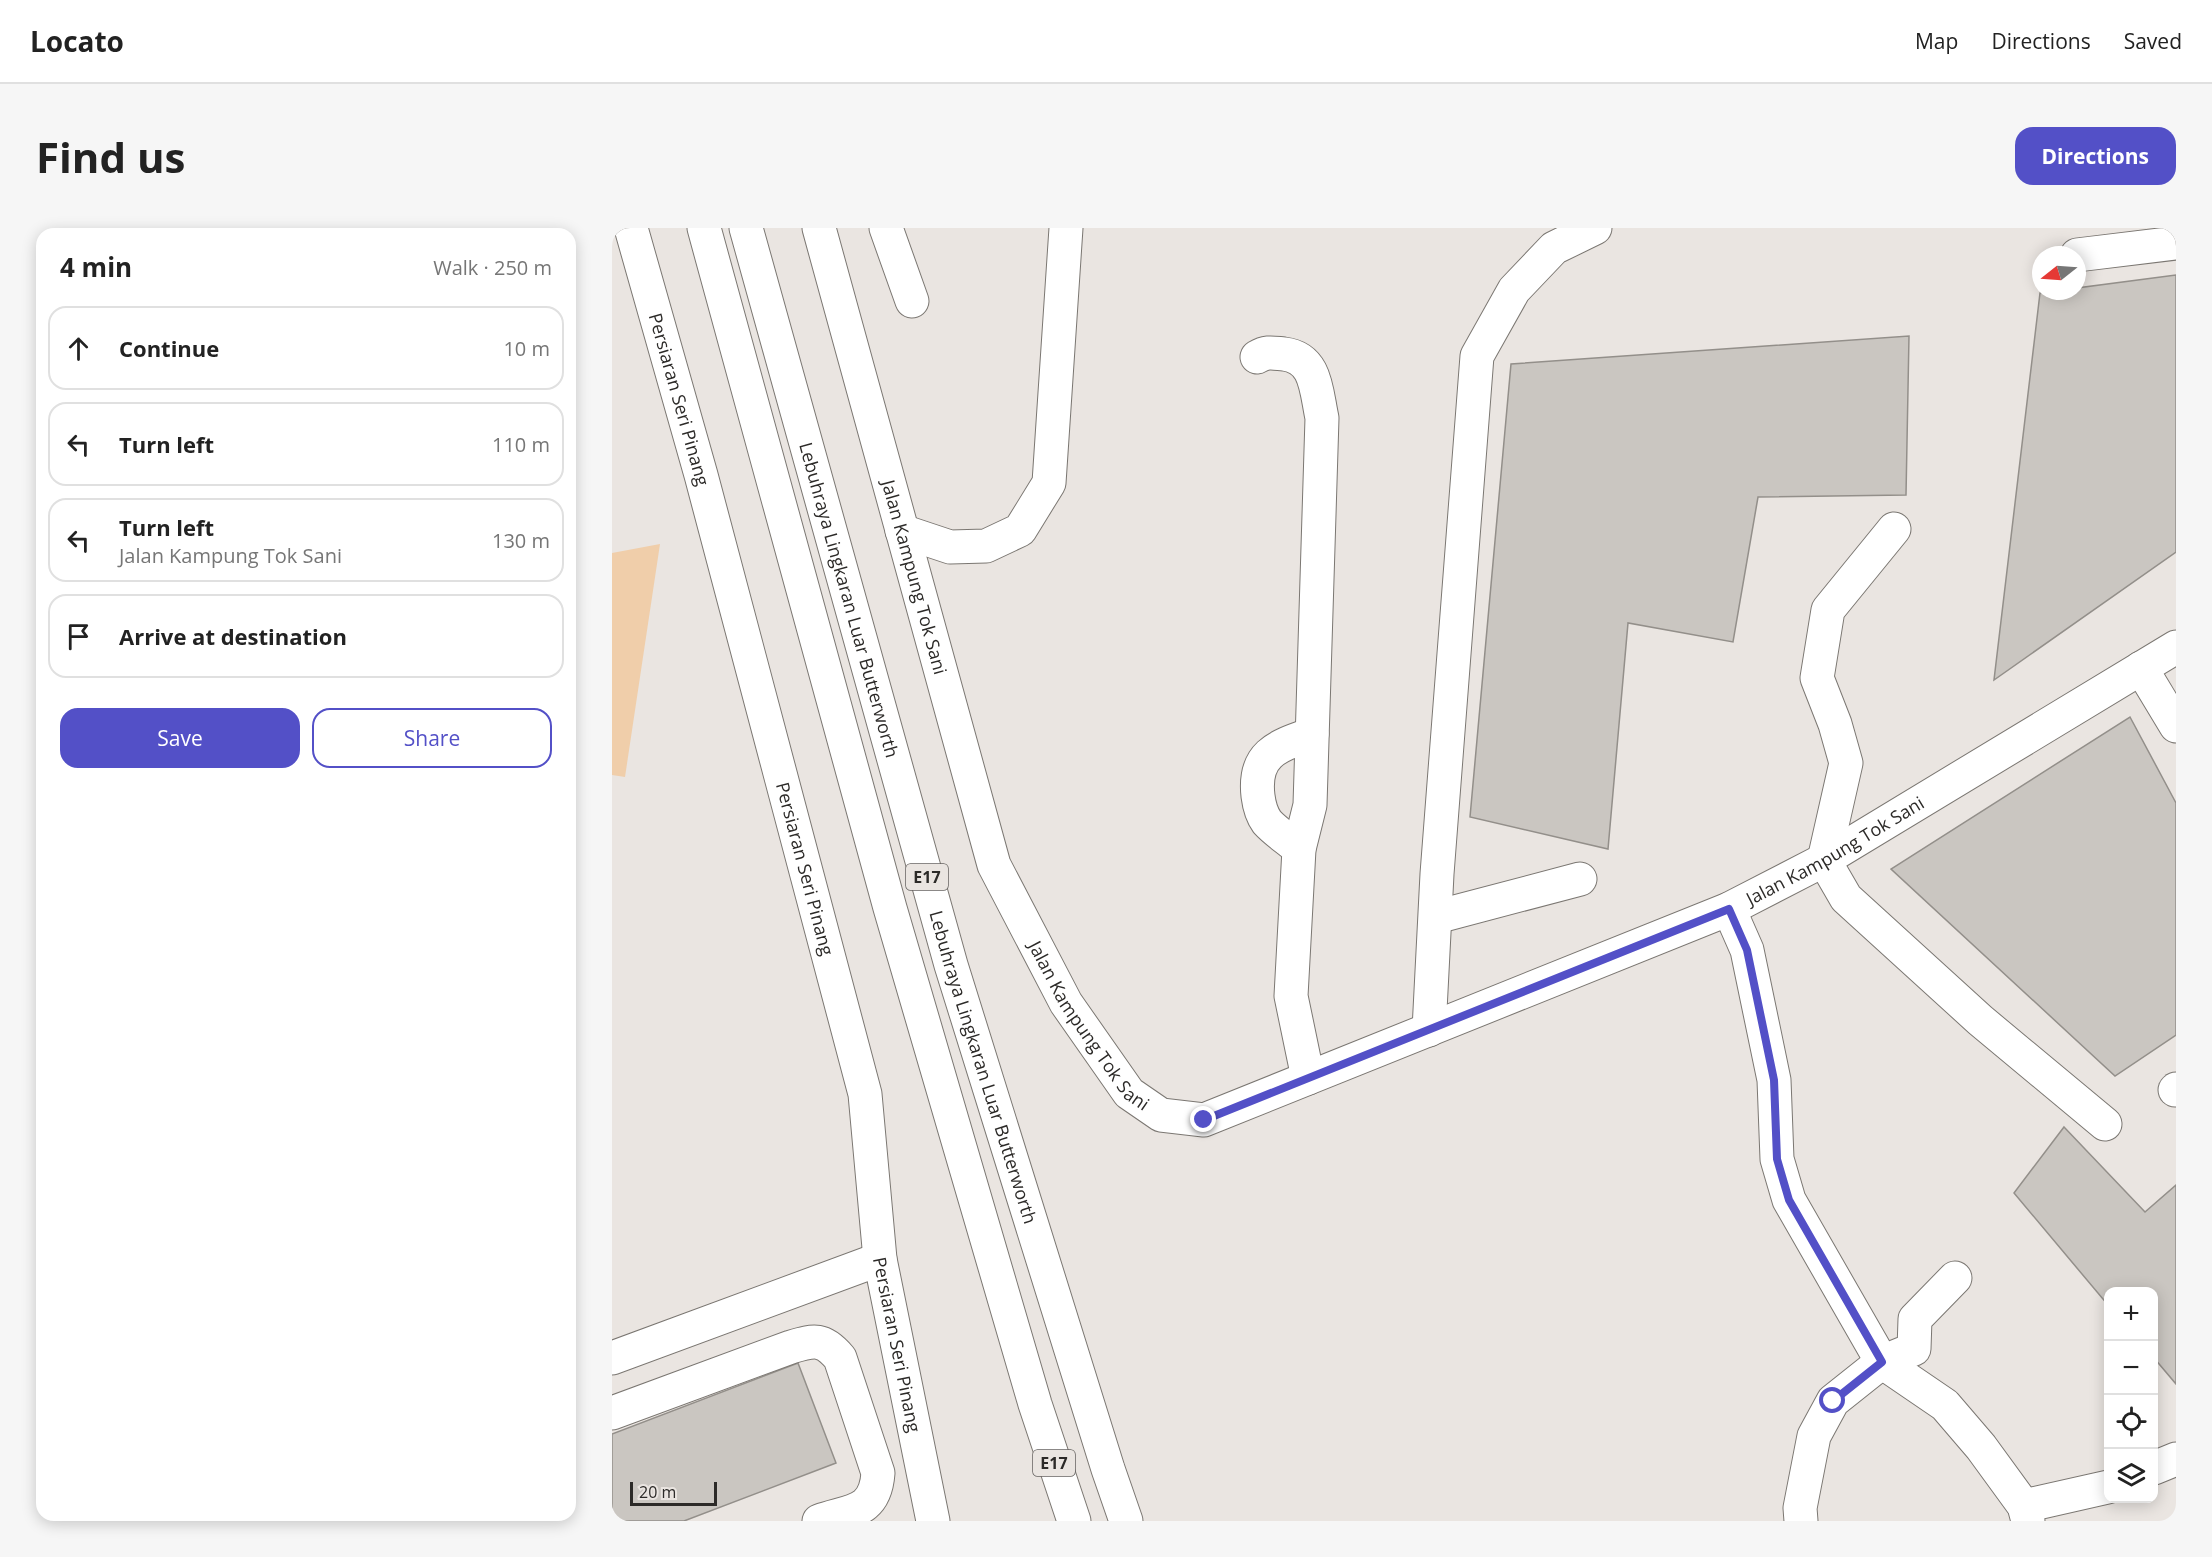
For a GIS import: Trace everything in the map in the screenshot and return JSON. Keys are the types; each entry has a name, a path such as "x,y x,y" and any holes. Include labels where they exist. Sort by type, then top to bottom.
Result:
{"main road":[{"name":"Persiaran Seri Pinang","path":"632,228 701,475 865,1094 880,1259 933,1521"},
{"name":"E17","path":"704,228 894,919 1035,1404 1074,1521"},
{"name":"Lebuhraya Lingkaran Luar Butterworth","path":"746,228 951,965 1126,1521"},
{"name":"Jalan Kampung Tok Sani","path":"819,228 994,865 1066,1003 1130,1093 1161,1115 1204,1120 1729,909 1824,860 2176,646"},
{"path":"886,228 912,301"},
{"path":"902,531 950,547 986,546 1020,530 1049,483 1066,228"},
{"path":"1429,1030 1477,356 1514,290 1554,248 1595,228"},
{"path":"2086,254 2176,243"},
{"path":"1257,357 1265,352 1297,356 1311,370 1322,418 1310,805 1299,849 1291,996 1308,1078"},
{"path":"1894,529 1828,609 1817,678 1835,724 1846,763 1824,860 1846,898 1980,1020 2104,1124"},
{"path":"2141,668 2176,726"},
{"path":"1299,849 1266,820 1259,802 1257,784 1260,764 1280,745 1312,734"},
{"path":"1436,917 1580,879"},
{"path":"1729,909 1747,950 1772,1070 1777,1159 1789,1200 1882,1362 1945,1405 1981,1447 2026,1513 2104,1489"},
{"path":"612,1358 880,1259"},
{"path":"1801,1521 1800,1508 1814,1436 1833,1401 1882,1362 1914,1349 1915,1319 1954,1278"},
{"path":"612,1413 791,1347 812,1341 829,1345 840,1358 878,1473 877,1485 871,1499 862,1508 819,1521"},
{"path":"2158,1466 2176,1459"}],"shaded area":[{"path":"660,544 625,777 612,775 612,553"}],"building":[{"path":"2176,275 2176,552 1994,680 2039,300 2086,300 2086,287"},
{"path":"1909,336 1906,495 1758,497 1733,642 1628,623 1608,849 1470,817 1511,364"},
{"path":"2130,717 2176,803 2176,1035 2115,1076 1891,869"},
{"path":"2064,1127 2145,1212 2176,1185 2176,1384 2158,1363 2158,1287 2104,1287 2104,1300 2014,1193"},
{"path":"798,1363 836,1463 684,1521 612,1521 612,1434"}],"route":[{"path":"1204,1120 1729,909 1747,950 1774,1080 1777,1159 1789,1200 1882,1362 1833,1401"}]}
